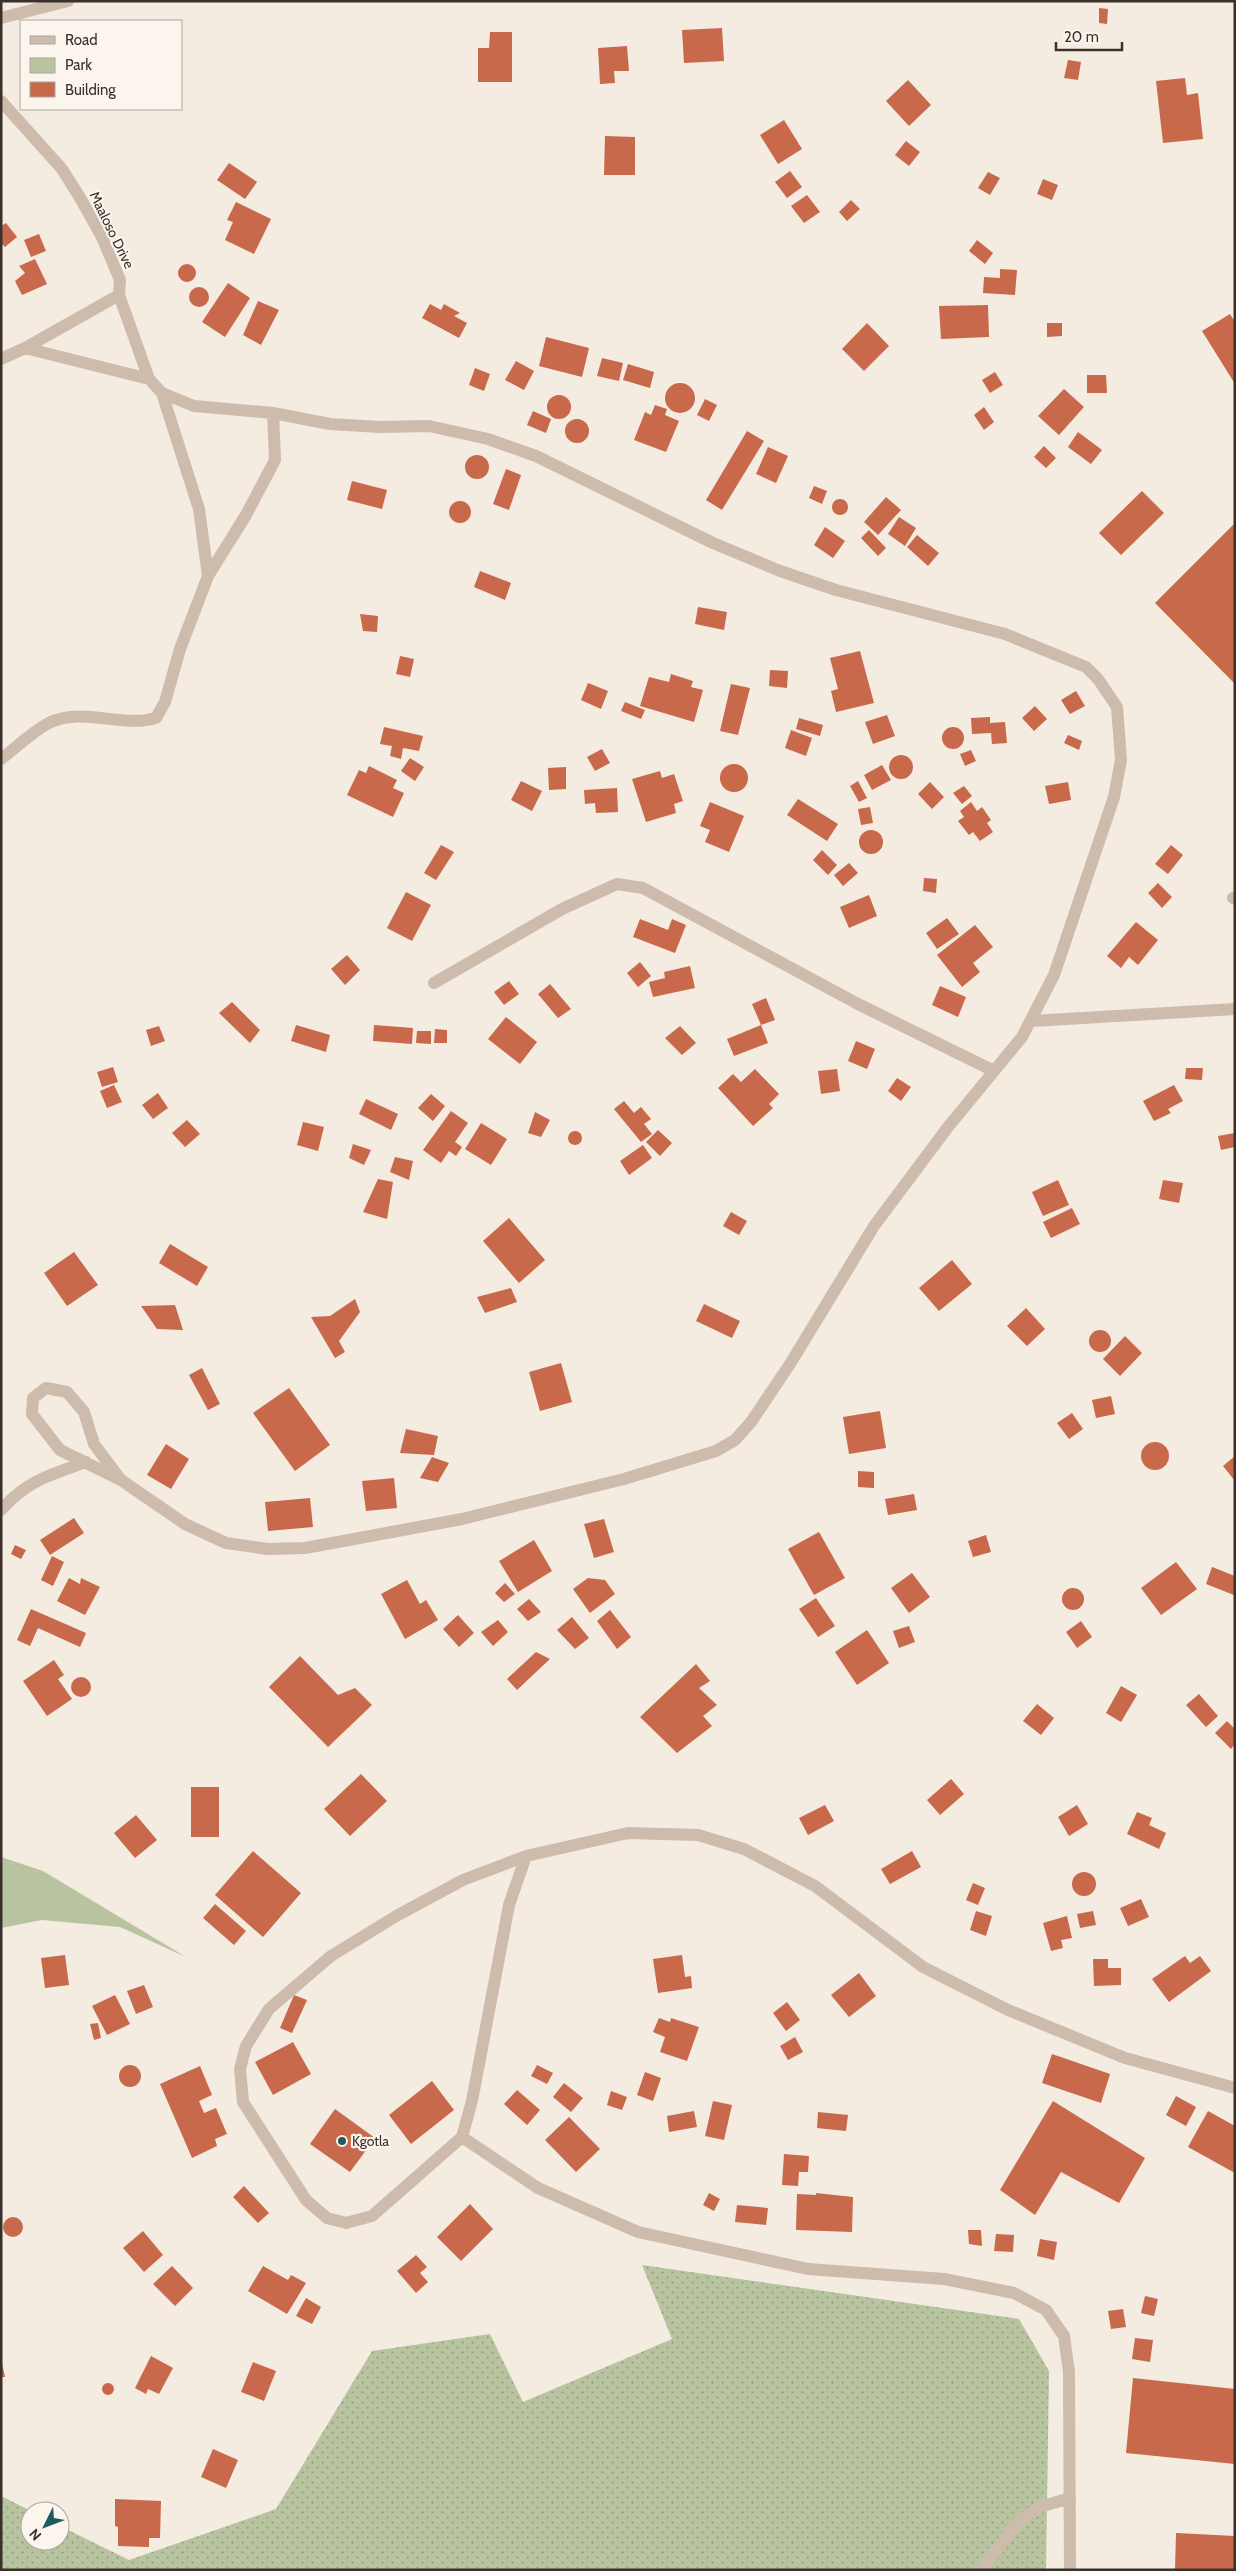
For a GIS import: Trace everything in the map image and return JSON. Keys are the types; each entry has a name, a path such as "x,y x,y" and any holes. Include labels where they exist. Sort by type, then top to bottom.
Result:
{"street":[{"path":"1,18 68,1"},
{"name":"Maaloso Drive","path":"1,101 62,169 102,237 120,280 119,295 149,378"},
{"path":"1,359 25,348 119,295"},
{"path":"25,348 149,378 162,393 199,509 208,576"},
{"path":"121,1480 94,1444 84,1412 67,1392 46,1388 33,1398 32,1414 60,1450 121,1480 185,1524 226,1543 268,1549 305,1548 462,1519 624,1479 716,1451 736,1440 752,1422 790,1364 874,1226 948,1127 1032,1021 1054,974 1114,797 1121,760 1117,707 1098,679 1086,667 1006,634 836,590 780,571 713,543 560,467 488,439 429,426 380,427 330,424 273,413 194,406 162,393"},
{"path":"1,760 52,722 75,717 143,722 156,718 165,702 180,649 208,576 246,515 275,460 273,413"},
{"path":"434,983 562,908 617,884 643,888 858,1004 994,1071"},
{"path":"1032,1021 1235,1009"},
{"path":"1,1510 17,1493 39,1479 86,1462"},
{"path":"526,1856 509,1905 472,2101 462,2137 372,2216 346,2223 327,2218 306,2200 243,2102 240,2069 246,2046 269,2009 331,1956 398,1915 464,1880 526,1856 628,1833 698,1835 744,1849 815,1886 923,1967 1008,2010 1125,2058 1235,2088"},
{"path":"462,2137 538,2188 638,2232 808,2269 953,2281 1014,2293 1046,2310 1064,2336 1070,2372 1070,2570"},
{"path":"981,2570 1019,2521 1040,2506 1070,2498"}],"green space":[{"path":"1,1857 43,1871 186,1957 120,1927 42,1920 1,1928"},
{"path":"642,2265 1019,2319 1049,2371 1046,2570 1,2570 1,2496 20,2506 20,2551 70,2551 70,2531 129,2560 276,2509 372,2351 490,2334 523,2402 672,2339"}],"building":[{"path":"1099,8 1108,9 1107,24 1099,23"},
{"path":"722,28 724,61 684,63 682,30"},
{"path":"490,32 512,32 512,82 478,82 478,48 489,48"},
{"path":"627,46 629,71 614,71 615,83 600,84 598,48"},
{"path":"1068,60 1081,62 1078,80 1064,78"},
{"path":"1185,78 1187,95 1198,93 1203,139 1163,143 1156,81"},
{"path":"908,80 931,105 909,126 886,101"},
{"path":"784,120 802,149 778,164 760,135"},
{"path":"605,136 635,137 635,175 604,175"},
{"path":"906,141 920,152 909,166 895,155"},
{"path":"229,163 257,182 245,199 217,180"},
{"path":"790,171 802,187 787,198 775,182"},
{"path":"988,172 1000,178 990,195 978,188"},
{"path":"1043,179 1058,185 1052,200 1037,194"},
{"path":"807,195 820,212 804,223 791,206"},
{"path":"851,200 860,209 847,221 839,212"},
{"path":"236,202 271,219 254,254 225,240 233,222 227,220"},
{"path":"6,223 17,237 5,247 1,243 1,226"},
{"path":"39,234 46,251 31,257 24,240"},
{"path":"977,240 993,253 985,264 969,251"},
{"path":"35,259 47,284 22,295 15,281 25,273 19,266"},
{"path":"187,264 193,267 196,273 193,279 187,282 181,279 178,273 181,267"},
{"path":"1000,269 1017,270 1015,295 983,293 984,277 1000,278"},
{"path":"228,283 250,298 225,337 202,322"},
{"path":"199,287 206,290 209,297 206,304 199,307 192,304 189,297 192,290"},
{"path":"258,301 279,310 261,345 243,335"},
{"path":"430,304 441,310 444,304 460,313 454,316 467,323 459,338 422,318"},
{"path":"988,305 989,337 941,339 939,306"},
{"path":"1230,314 1235,322 1235,384 1202,331"},
{"path":"867,323 889,346 864,371 842,349"},
{"path":"1047,323 1062,323 1062,336 1047,337"},
{"path":"546,337 589,348 582,377 539,366"},
{"path":"602,358 623,363 619,381 597,376"},
{"path":"516,361 534,371 524,390 505,380"},
{"path":"628,364 654,372 650,388 623,380"},
{"path":"475,368 490,374 484,391 469,385"},
{"path":"995,372 1003,385 990,393 982,380"},
{"path":"1087,375 1106,375 1107,393 1087,393"},
{"path":"680,383 691,387 695,398 691,409 680,413 669,409 665,398 669,387"},
{"path":"1064,389 1084,407 1059,435 1038,416"},
{"path":"559,395 568,398 571,407 568,416 559,419 550,416 547,407 550,398"},
{"path":"705,399 717,405 709,421 697,415"},
{"path":"655,405 667,409 665,415 679,421 666,452 634,440 645,412 651,415"},
{"path":"984,407 994,422 984,430 974,415"},
{"path":"533,411 551,419 546,433 527,425"},
{"path":"577,419 585,423 589,431 585,439 577,443 569,439 565,431 569,423"},
{"path":"747,431 764,441 722,510 706,500"},
{"path":"1078,432 1102,450 1091,464 1068,447"},
{"path":"1044,446 1056,458 1046,468 1034,457"},
{"path":"768,447 788,456 776,483 756,474"},
{"path":"477,455 482,456 488,462 488,472 482,478 477,479 472,478 466,472 465,467 466,462 472,456"},
{"path":"506,469 521,475 509,510 493,504"},
{"path":"352,481 387,490 382,509 347,500"},
{"path":"814,486 827,491 822,504 809,498"},
{"path":"1142,491 1164,513 1121,555 1099,533"},
{"path":"886,497 901,510 878,535 864,522"},
{"path":"837,499 843,499 848,504 846,513 837,515 832,510 832,504"},
{"path":"460,501 468,504 471,512 468,520 460,523 452,520 449,512 452,504"},
{"path":"899,517 916,528 905,546 888,534"},
{"path":"1235,523 1235,684 1155,603"},
{"path":"825,527 845,541 833,558 814,545"},
{"path":"869,530 886,548 878,556 861,538"},
{"path":"917,535 939,553 928,566 907,547"},
{"path":"480,571 511,583 505,600 474,587"},
{"path":"698,607 727,612 724,630 695,624"},
{"path":"360,614 378,616 377,632 363,631"},
{"path":"860,651 874,703 836,712 831,691 838,689 830,658"},
{"path":"400,656 414,659 410,677 396,674"},
{"path":"770,670 788,671 787,688 769,686"},
{"path":"671,674 693,681 691,687 703,690 694,722 640,706 649,677 669,682"},
{"path":"588,683 608,691 601,709 581,700"},
{"path":"731,684 750,688 738,735 720,731"},
{"path":"1076,691 1085,706 1070,714 1061,700"},
{"path":"625,702 645,710 641,719 621,711"},
{"path":"1035,706 1047,719 1034,731 1022,718"},
{"path":"887,715 895,736 873,744 865,722"},
{"path":"990,717 990,723 1005,722 1007,743 992,744 991,733 972,734 971,718"},
{"path":"799,718 823,725 820,736 796,729"},
{"path":"384,727 423,736 419,751 403,748 401,759 390,756 392,746 380,744"},
{"path":"953,727 961,730 964,738 961,746 953,749 945,746 942,738 945,730"},
{"path":"791,730 812,738 806,756 785,748"},
{"path":"1068,735 1082,741 1079,750 1064,743"},
{"path":"602,749 610,763 595,771 587,757"},
{"path":"971,750 976,761 965,766 960,754"},
{"path":"901,755 906,756 912,762 912,772 906,778 901,779 896,778 890,772 889,767 890,762 896,756"},
{"path":"410,758 424,767 415,781 401,771"},
{"path":"734,764 744,768 748,778 744,788 734,792 724,788 720,778 724,768"},
{"path":"882,765 891,780 872,790 864,775"},
{"path":"369,766 397,780 393,788 404,793 393,817 347,795 359,770 366,773"},
{"path":"566,767 566,789 549,790 548,768"},
{"path":"660,771 662,778 674,774 683,801 674,804 676,813 646,822 632,779"},
{"path":"521,781 542,791 532,811 511,800"},
{"path":"858,781 867,798 859,802 850,786"},
{"path":"930,782 944,797 932,809 918,794"},
{"path":"1068,782 1071,800 1049,804 1045,786"},
{"path":"964,786 972,796 962,804 953,793"},
{"path":"617,788 618,812 596,813 595,803 585,804 584,790"},
{"path":"798,799 838,824 827,841 787,815"},
{"path":"710,802 744,816 729,852 705,842 710,830 700,826"},
{"path":"971,802 977,811 982,807 991,820 987,823 993,832 980,841 973,832 969,835 958,821 964,817 960,811"},
{"path":"870,807 873,823 861,825 858,809"},
{"path":"871,830 876,831 882,837 882,847 876,853 871,854 866,853 860,847 859,842 860,837 866,831"},
{"path":"441,845 454,852 436,880 424,873"},
{"path":"1171,845 1183,855 1168,874 1155,864"},
{"path":"822,850 837,865 828,875 813,860"},
{"path":"849,863 858,873 843,886 834,875"},
{"path":"924,878 937,879 936,893 923,891"},
{"path":"1158,883 1172,897 1162,908 1148,893"},
{"path":"406,892 431,905 412,941 387,928"},
{"path":"869,895 877,916 849,928 840,907"},
{"path":"947,918 959,934 937,949 926,933"},
{"path":"640,919 668,930 672,919 686,925 675,953 633,937"},
{"path":"1136,922 1158,940 1138,965 1129,957 1121,968 1107,956"},
{"path":"975,925 993,947 973,963 980,972 962,987 937,955"},
{"path":"347,955 360,970 345,985 331,969"},
{"path":"640,962 651,976 638,987 627,973"},
{"path":"690,966 695,988 653,997 649,982 665,978 664,972"},
{"path":"509,981 519,994 504,1005 494,992"},
{"path":"550,984 571,1009 558,1018 538,994"},
{"path":"940,986 966,997 958,1017 932,1005"},
{"path":"766,998 775,1020 761,1025 752,1004"},
{"path":"232,1002 260,1030 250,1043 219,1013"},
{"path":"506,1017 537,1042 520,1064 488,1039"},
{"path":"296,1025 330,1035 326,1052 291,1041"},
{"path":"374,1025 413,1028 412,1044 373,1041"},
{"path":"761,1025 768,1043 734,1056 727,1039"},
{"path":"159,1026 165,1041 151,1046 146,1030"},
{"path":"680,1026 696,1043 682,1055 665,1038"},
{"path":"435,1029 447,1030 447,1043 434,1043"},
{"path":"417,1031 431,1031 431,1044 416,1043"},
{"path":"856,1041 875,1049 867,1069 848,1061"},
{"path":"113,1067 118,1082 102,1087 97,1072"},
{"path":"1186,1068 1203,1068 1202,1080 1185,1079"},
{"path":"755,1069 779,1094 769,1104 773,1108 753,1126 718,1088 733,1074 741,1082"},
{"path":"837,1069 840,1091 821,1094 818,1071"},
{"path":"897,1078 911,1087 901,1101 888,1091"},
{"path":"114,1085 122,1102 107,1108 100,1091"},
{"path":"1174,1085 1183,1101 1168,1109 1171,1113 1154,1121 1143,1101"},
{"path":"158,1093 168,1108 153,1119 142,1105"},
{"path":"431,1094 445,1106 433,1121 418,1108"},
{"path":"366,1099 398,1114 391,1130 359,1114"},
{"path":"624,1101 634,1113 641,1107 651,1119 644,1124 652,1134 641,1142 614,1109"},
{"path":"451,1111 468,1123 455,1142 462,1147 456,1156 449,1151 441,1163 423,1150"},
{"path":"535,1112 550,1120 541,1137 528,1133"},
{"path":"187,1120 200,1134 185,1147 172,1133"},
{"path":"303,1122 324,1127 318,1151 297,1145"},
{"path":"481,1123 507,1139 491,1165 465,1149"},
{"path":"658,1130 672,1143 660,1156 646,1142"},
{"path":"575,1131 580,1133 582,1138 580,1143 575,1145 570,1143 568,1138 570,1133"},
{"path":"1235,1133 1235,1147 1221,1150 1218,1136"},
{"path":"353,1144 371,1150 364,1165 349,1158"},
{"path":"643,1145 652,1158 629,1175 620,1161"},
{"path":"395,1157 413,1161 409,1180 390,1172"},
{"path":"378,1179 393,1182 387,1219 363,1212"},
{"path":"1058,1180 1069,1205 1043,1216 1032,1192"},
{"path":"1163,1180 1183,1183 1179,1203 1159,1199"},
{"path":"1072,1208 1080,1224 1051,1238 1043,1222"},
{"path":"731,1212 747,1221 739,1235 723,1226"},
{"path":"509,1218 545,1260 519,1283 483,1241"},
{"path":"170,1244 208,1267 197,1286 159,1263"},
{"path":"74,1252 98,1285 67,1306 44,1273"},
{"path":"952,1260 972,1284 939,1311 919,1288"},
{"path":"511,1288 517,1302 485,1313 477,1297"},
{"path":"355,1299 360,1312 339,1341 345,1352 335,1358 311,1317 330,1316"},
{"path":"704,1304 740,1321 732,1338 696,1321"},
{"path":"175,1305 183,1330 157,1329 141,1306"},
{"path":"1026,1308 1045,1329 1027,1346 1007,1326"},
{"path":"1100,1330 1108,1333 1111,1341 1108,1349 1100,1352 1092,1349 1089,1341 1092,1333"},
{"path":"1125,1336 1142,1353 1120,1376 1103,1359"},
{"path":"561,1363 572,1402 540,1411 529,1372"},
{"path":"202,1368 220,1404 208,1410 189,1375"},
{"path":"289,1388 330,1445 295,1471 253,1413"},
{"path":"1111,1396 1115,1414 1096,1418 1092,1400"},
{"path":"880,1411 886,1448 849,1454 843,1417"},
{"path":"1072,1413 1083,1429 1069,1439 1057,1423"},
{"path":"406,1429 438,1436 434,1455 400,1453"},
{"path":"1155,1442 1165,1446 1169,1456 1165,1466 1155,1470 1145,1466 1141,1456 1145,1446"},
{"path":"166,1444 189,1459 171,1489 147,1475"},
{"path":"1235,1456 1235,1481 1223,1466"},
{"path":"432,1457 449,1463 438,1482 420,1478"},
{"path":"858,1471 874,1472 874,1488 858,1487"},
{"path":"394,1478 397,1508 366,1511 362,1481"},
{"path":"914,1494 917,1510 888,1515 885,1499"},
{"path":"310,1498 313,1527 268,1531 265,1502"},
{"path":"74,1518 84,1533 50,1555 40,1540"},
{"path":"604,1519 614,1552 594,1558 584,1524"},
{"path":"819,1532 845,1578 814,1595 788,1549"},
{"path":"986,1535 991,1552 973,1557 968,1541"},
{"path":"534,1540 552,1571 518,1592 499,1561"},
{"path":"15,1545 26,1550 21,1559 11,1554"},
{"path":"52,1556 64,1562 53,1586 41,1580"},
{"path":"1176,1562 1197,1589 1161,1615 1141,1588"},
{"path":"1212,1567 1235,1576 1234,1595 1206,1584"},
{"path":"912,1573 930,1597 909,1613 891,1588"},
{"path":"69,1578 80,1584 81,1578 100,1587 85,1615 57,1601"},
{"path":"588,1578 605,1580 615,1594 590,1613 573,1589"},
{"path":"407,1580 420,1604 426,1600 438,1620 405,1639 381,1594"},
{"path":"505,1583 515,1594 504,1602 495,1593"},
{"path":"1073,1588 1081,1591 1084,1599 1081,1607 1073,1610 1065,1607 1062,1599 1065,1591"},
{"path":"816,1598 835,1626 818,1637 799,1609"},
{"path":"529,1599 541,1612 528,1621 517,1609"},
{"path":"31,1609 86,1633 80,1647 38,1628 30,1646 17,1640"},
{"path":"610,1610 631,1637 617,1649 597,1621"},
{"path":"458,1615 474,1633 459,1647 443,1629"},
{"path":"572,1617 589,1638 575,1649 557,1630"},
{"path":"498,1620 508,1632 493,1646 481,1632"},
{"path":"1081,1621 1092,1637 1077,1648 1066,1632"},
{"path":"909,1626 915,1642 899,1648 893,1631"},
{"path":"867,1630 889,1663 857,1685 835,1652"},
{"path":"536,1652 550,1659 517,1690 507,1679"},
{"path":"300,1656 338,1695 355,1688 372,1705 328,1747 269,1687"},
{"path":"54,1660 64,1675 58,1679 72,1699 47,1716 23,1681"},
{"path":"696,1664 710,1681 699,1688 717,1705 703,1716 712,1726 677,1753 640,1717"},
{"path":"77,1677 85,1677 91,1683 91,1691 85,1697 77,1697 71,1691 71,1683"},
{"path":"1121,1686 1137,1695 1121,1722 1106,1713"},
{"path":"1199,1694 1218,1716 1206,1727 1186,1705"},
{"path":"1037,1704 1054,1718 1041,1735 1023,1721"},
{"path":"1227,1721 1235,1729 1235,1744 1231,1749 1215,1733"},
{"path":"361,1774 387,1801 350,1836 324,1809"},
{"path":"951,1779 964,1794 940,1815 927,1800"},
{"path":"191,1787 219,1787 219,1837 191,1837"},
{"path":"825,1805 834,1821 808,1835 799,1818"},
{"path":"1077,1805 1088,1824 1069,1836 1058,1817"},
{"path":"1137,1812 1152,1818 1149,1825 1166,1833 1159,1849 1127,1834"},
{"path":"136,1815 157,1840 135,1858 114,1833"},
{"path":"253,1851 301,1893 263,1937 215,1895"},
{"path":"912,1851 921,1867 890,1884 881,1869"},
{"path":"1084,1872 1089,1873 1095,1879 1095,1889 1089,1895 1084,1896 1079,1895 1073,1889 1072,1884 1073,1879 1079,1873"},
{"path":"973,1883 985,1888 978,1905 966,1900"},
{"path":"1141,1899 1149,1917 1128,1926 1120,1908"},
{"path":"215,1904 246,1931 234,1945 203,1918"},
{"path":"976,1911 992,1916 986,1936 970,1930"},
{"path":"1093,1911 1096,1925 1080,1928 1077,1914"},
{"path":"1067,1916 1072,1938 1061,1940 1063,1948 1051,1951 1043,1923"},
{"path":"65,1955 69,1985 45,1988 41,1958"},
{"path":"682,1955 685,1977 691,1976 692,1988 658,1993 653,1959"},
{"path":"1185,1956 1190,1963 1200,1956 1211,1971 1169,2002 1152,1979"},
{"path":"1093,1959 1108,1959 1108,1968 1121,1968 1121,1985 1094,1986"},
{"path":"859,1973 876,1996 849,2017 831,1995"},
{"path":"144,1985 153,2007 136,2014 127,1991"},
{"path":"115,1995 130,2024 107,2035 92,2006"},
{"path":"294,1995 307,2000 292,2033 280,2028"},
{"path":"787,2002 800,2020 786,2031 773,2013"},
{"path":"659,2018 670,2022 671,2018 699,2027 687,2061 660,2052 665,2037 653,2032"},
{"path":"98,2023 101,2038 94,2040 90,2024"},
{"path":"795,2037 803,2052 788,2060 780,2046"},
{"path":"293,2042 311,2074 273,2095 255,2062"},
{"path":"1052,2054 1110,2074 1101,2103 1042,2083"},
{"path":"126,2065 134,2065 141,2072 141,2080 134,2087 126,2087 119,2080 119,2072"},
{"path":"537,2065 553,2073 547,2084 531,2076"},
{"path":"200,2066 212,2095 199,2101 204,2113 216,2108 227,2134 215,2139 217,2146 192,2158 160,2084"},
{"path":"645,2072 661,2078 653,2101 637,2095"},
{"path":"432,2081 454,2110 411,2144 389,2115"},
{"path":"564,2083 583,2098 571,2112 553,2097"},
{"path":"517,2090 540,2110 527,2125 504,2104"},
{"path":"611,2091 627,2097 622,2110 607,2105"},
{"path":"1176,2096 1196,2107 1186,2126 1166,2115"},
{"path":"713,2101 732,2105 724,2140 705,2136"},
{"path":"1053,2101 1145,2158 1119,2203 1061,2172 1035,2215 1000,2190"},
{"name":"Kgotla","path":"335,2109 375,2138 350,2172 310,2144"},
{"path":"694,2111 697,2127 669,2132 667,2116"},
{"path":"1208,2111 1235,2126 1235,2173 1188,2147"},
{"path":"818,2112 848,2115 846,2131 817,2128"},
{"path":"569,2117 600,2149 576,2172 545,2140"},
{"path":"784,2154 809,2156 808,2172 799,2172 798,2186 782,2185"},
{"path":"244,2186 269,2213 258,2223 233,2197"},
{"path":"709,2193 720,2199 714,2211 703,2205"},
{"path":"816,2193 853,2197 852,2232 796,2230 797,2194 816,2195"},
{"path":"470,2204 493,2229 461,2261 437,2237"},
{"path":"737,2205 768,2208 766,2225 735,2222"},
{"path":"9,2217 17,2217 23,2223 23,2231 17,2237 9,2237 3,2231 3,2223"},
{"path":"968,2230 981,2230 982,2246 969,2244"},
{"path":"143,2231 163,2255 144,2272 123,2248"},
{"path":"996,2234 1014,2235 1013,2252 994,2251"},
{"path":"1040,2239 1057,2242 1054,2260 1037,2256"},
{"path":"416,2255 427,2267 420,2273 428,2282 416,2293 397,2271"},
{"path":"172,2266 193,2288 175,2306 153,2284"},
{"path":"263,2266 288,2280 291,2275 306,2283 287,2314 248,2291"},
{"path":"1145,2296 1158,2299 1154,2316 1141,2313"},
{"path":"306,2298 321,2307 312,2324 296,2316"},
{"path":"1123,2309 1126,2327 1111,2329 1108,2311"},
{"path":"1135,2338 1153,2340 1150,2362 1132,2359"},
{"path":"151,2356 173,2368 159,2394 148,2389 146,2394 135,2388"},
{"path":"1,2359 5,2377 1,2377"},
{"path":"253,2362 276,2371 264,2401 241,2392"},
{"path":"1133,2378 1235,2389 1235,2464 1126,2453"},
{"path":"106,2383 110,2383 114,2389 110,2395 106,2395 102,2391 102,2387"},
{"path":"213,2449 238,2460 226,2488 201,2477"},
{"path":"115,2499 161,2501 160,2538 149,2538 149,2547 118,2546 118,2527 115,2526"},
{"path":"1176,2533 1235,2536 1235,2570 1175,2570"}],"place":[{"name":"Kgotla","path":"342,2141"}]}
